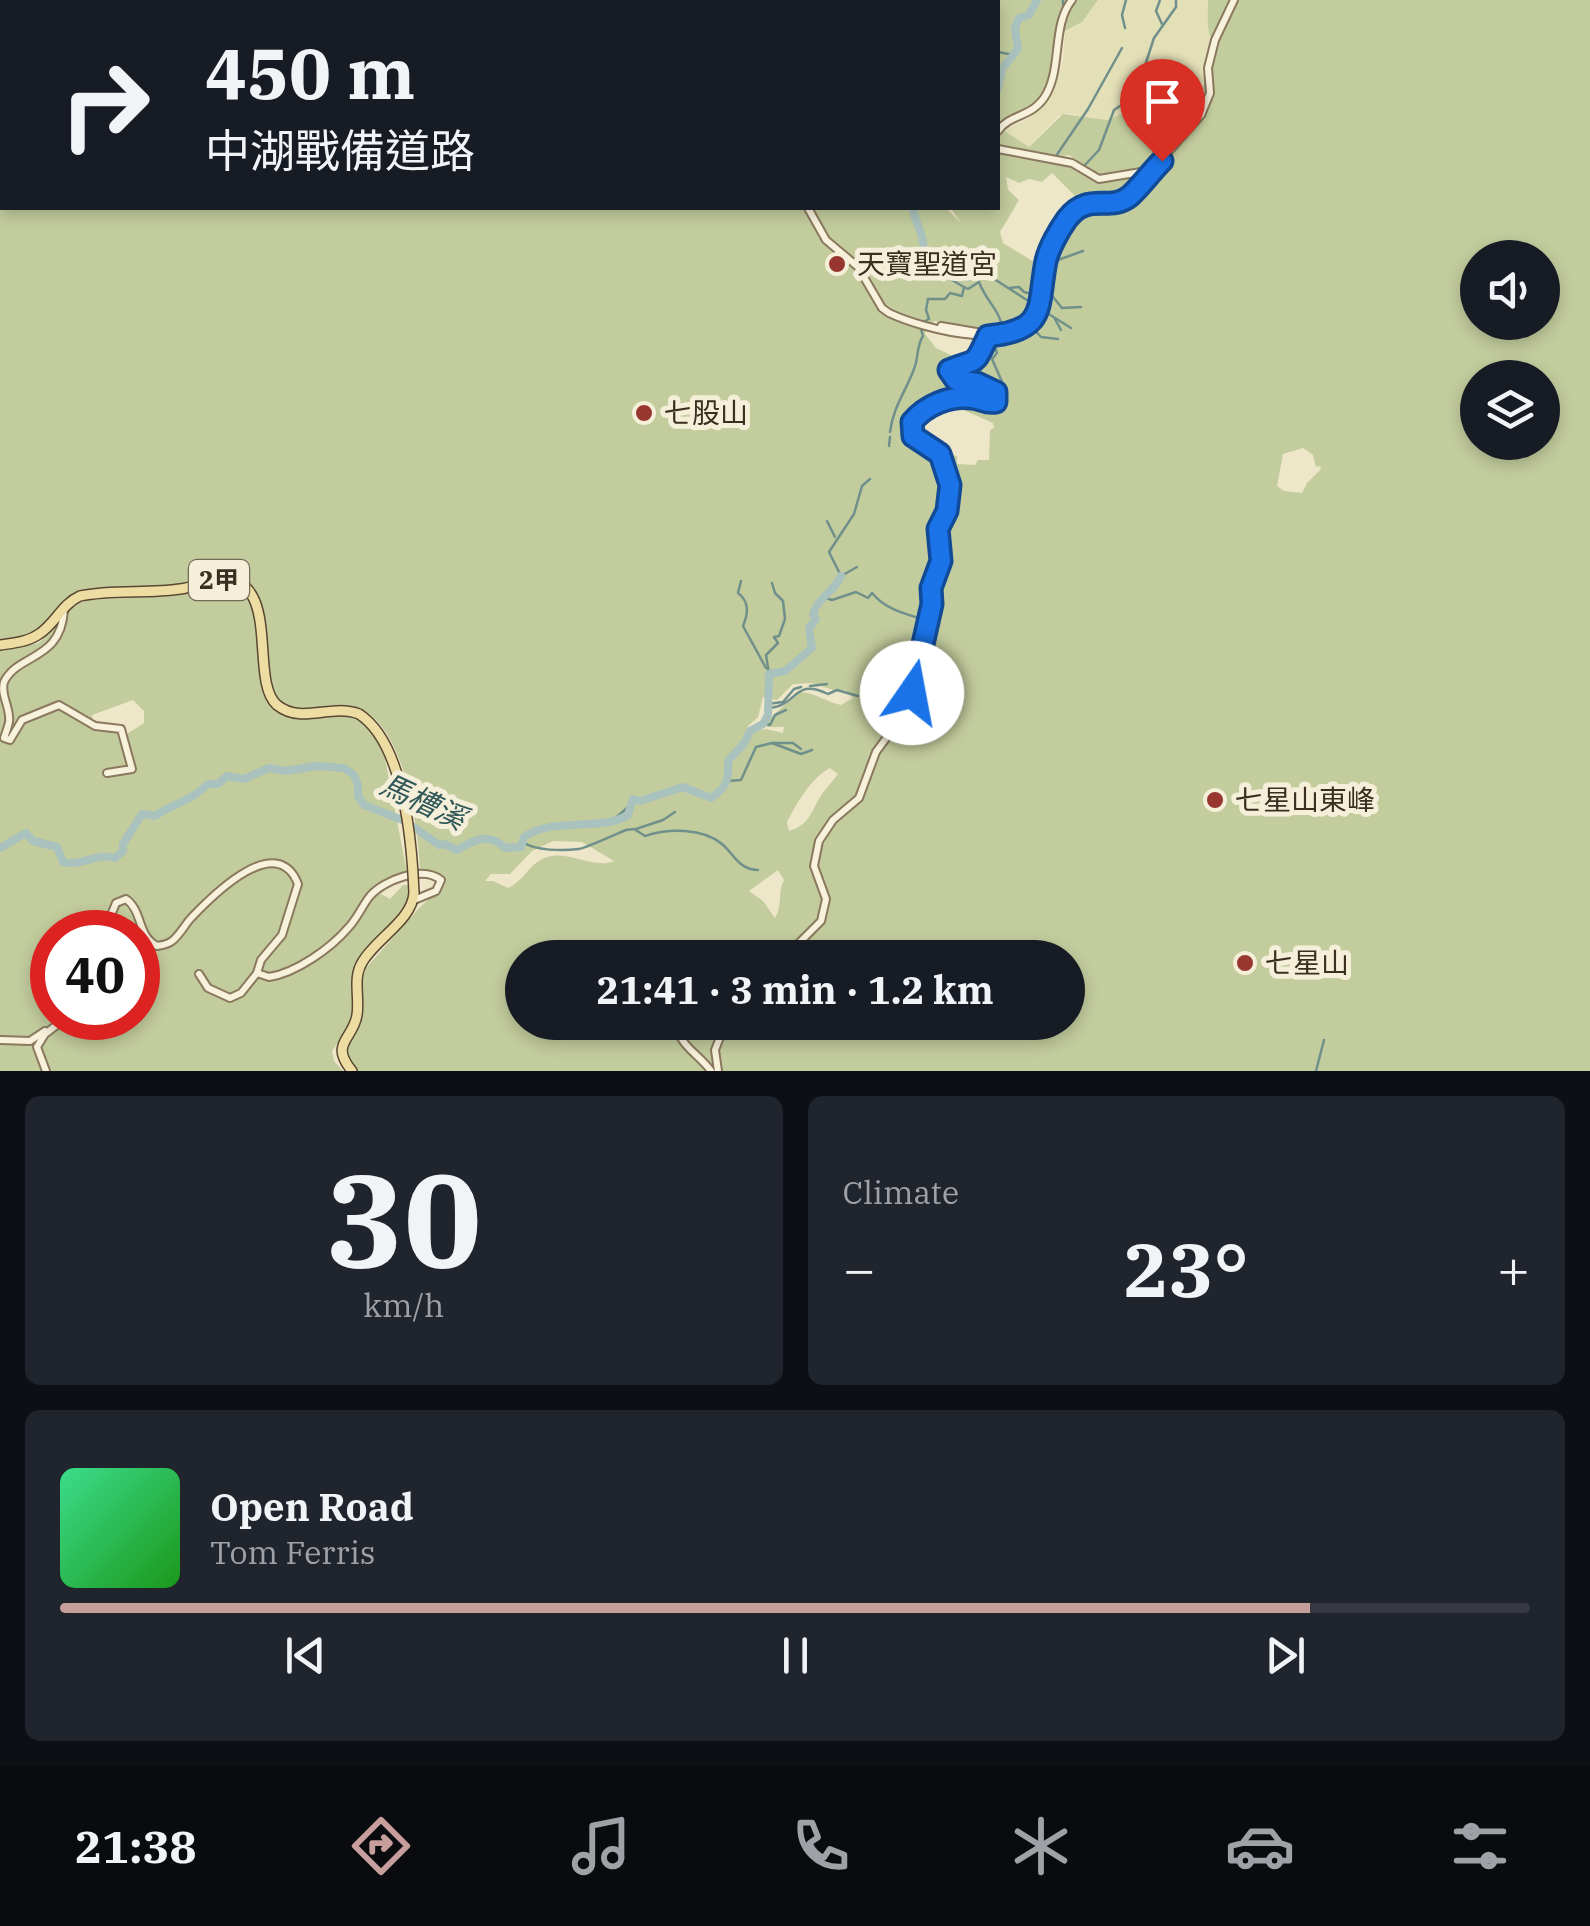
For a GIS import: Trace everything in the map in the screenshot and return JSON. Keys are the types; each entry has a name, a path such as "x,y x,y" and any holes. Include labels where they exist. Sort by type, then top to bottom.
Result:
{"main road":[{"name":"2甲","path":"0,645 40,634 73,600 89,594 183,589 216,579 230,580 250,595 261,618 263,680 275,703 286,711 302,714 340,709 359,714 380,732 410,830 414,897"},
{"path":"352,1071 342,1055 342,1046 357,1014 359,970 414,897"}],"street":[{"path":"1000,128 1028,114 1046,97 1057,69 1065,8 1072,0"},
{"path":"809,210 826,240 858,267 882,308 908,322 988,336 1014,331 1041,307 1047,259 1068,217 1086,202 1118,201 1129,196 1201,116 1207,104 1214,40 1234,0"},
{"path":"1000,148 1072,164 1098,179 1141,172 1147,176"},
{"path":"941,327 978,330 988,336"},
{"path":"804,940 815,930 826,908 825,891 814,866 819,841 833,820 858,798 868,766 910,701 932,604 931,588 941,561 938,529 947,511 950,485 940,454 920,443 910,426 927,406 968,398 996,402 996,392 977,383 961,382 948,372 952,367 965,367 976,361 988,336"},
{"path":"64,608 58,633 48,648 4,681 2,694 10,721 4,738 10,740 22,720 58,705 95,726 120,729 132,770 108,773"},
{"path":"160,945 170,942 207,902 243,873 274,862 289,870 298,884 282,935 241,993 230,998 208,988 199,974"},
{"path":"257,973 277,976 306,961 347,930 370,896 383,886 418,874 434,875 441,880 436,890 414,897"},
{"path":"113,910 116,903 126,899 135,910"},
{"path":"0,1040 32,1040"},
{"path":"42,1040 36,1047 46,1071"},
{"path":"683,1040 686,1048 714,1071"},
{"path":"714,1071 719,1040"}],"shaded area":[{"path":"1098,0 1208,0 1210,36 1205,81 1170,133 1164,135 1115,116 1107,120 1068,113 1058,116 1028,147 1003,130 1027,120 1050,97 1063,64 1065,33 1082,22"}],"green space":[{"path":"1000,0 1098,0 1082,22 1058,35 1054,68 1042,99 1026,114 1000,125"},
{"path":"1208,0 1590,0 1590,1071 356,1071 346,1049 361,1013 366,968 445,884 440,874 420,870 405,775 384,730 370,714 352,706 292,708 272,693 253,594 230,578 182,587 83,593 38,633 0,643 0,210 948,210 961,223 952,210 1000,210 1000,154 1066,165 1094,182 1138,177 1121,194 1080,201 1052,173 1042,182 1029,179 1019,183 1006,177 1008,190 1019,200 1000,232 1003,243 1039,265 1041,281 1035,308 1025,318 1001,329 976,330 935,321 927,325 925,334 936,348 963,361 947,366 943,371 946,376 994,397 960,392 943,395 920,408 907,429 915,446 933,458 946,443 949,455 957,456 957,464 975,465 978,460 989,460 993,423 959,408 995,410 1003,399 953,373 974,368 988,348 1034,324 1046,305 1061,241 1078,216 1129,199 1150,176 1134,171 1104,177 1069,155 1057,157 1000,148 1003,130 1029,147 1063,114 1107,120 1124,113 1164,135 1189,109 1212,68 1216,47 1208,28","holes":["1303,448 1313,455 1316,467 1321,469 1302,493 1277,486 1283,454","812,683 845,690 853,698 841,705 799,692 768,720 767,727 784,727 783,733 766,729 747,732 758,717 763,697 777,700 793,684","830,768 838,774 806,821 789,831 787,822 800,799","553,841 582,842 614,861 600,863 552,856 538,861 508,888 485,881 491,874 510,874 532,851","778,870 784,880 775,918 763,901 749,891"]},
{"path":"217,584 236,587 254,611 261,683 278,711 292,717 354,719 369,729 383,748 407,873 374,895 390,899 403,885 408,885 411,894 393,924 355,964 355,1017 332,1051 334,1061 343,1071 0,1071 0,651 39,643 70,609 86,600 175,596","holes":["133,700 144,711 144,723 127,734 122,728 93,720 92,715"]}],"waterway":[{"path":"541,0 556,0"},
{"path":"1000,78 1002,69 1018,49 1015,28 1019,18 1029,15 1037,0"},
{"path":"1063,0 1063,5"},
{"path":"1125,28 1122,15 1126,0"},
{"path":"1160,0 1156,11 1162,24"},
{"path":"1084,166 1099,150 1114,110 1135,96 1154,38 1176,7 1176,0"},
{"path":"1056,156 1122,48"},
{"path":"1000,52 1014,55"},
{"path":"1145,71 1187,95"},
{"path":"1133,97 1145,127"},
{"path":"914,210 923,253"},
{"path":"1048,292 1055,261 1083,251"},
{"path":"923,253 934,260 938,272 964,287 962,296 950,293 945,299 928,299 929,319 923,322"},
{"path":"961,280 991,277 1030,302"},
{"path":"964,287 968,289 979,282 1003,329"},
{"path":"1009,288 1019,287 1039,296"},
{"path":"1049,292 1062,308 1081,307"},
{"path":"1044,311 1071,328"},
{"path":"1055,319 1061,330"},
{"path":"985,365 982,361 988,357 988,347 1032,327 1041,337 1058,339"},
{"path":"890,432 916,365 921,329"},
{"path":"994,344 997,353 992,359 1003,384 1000,392"},
{"path":"889,446 890,437"},
{"path":"857,567 841,576 829,552 854,514 862,486 870,479"},
{"path":"827,521 835,537"},
{"name":"馬槽溪","path":"0,848 26,833 33,841 57,847 63,862 115,858 123,851 123,844 142,814 155,816 227,776 244,779 269,768 344,768 354,775 364,805 405,821 439,845 457,850 482,839 494,840 505,848 521,847 524,837 536,831 617,820 628,815 633,799 640,801 683,787 711,798 726,783 728,761 750,731 763,724 768,715 769,674 785,671 812,648 809,628 816,619 813,614 841,576"},
{"path":"741,581 738,593 747,608 743,626 766,668"},
{"path":"769,674 766,655 778,643 774,637 779,636 785,619 783,601 772,583"},
{"path":"823,597 832,600 856,592 868,598 872,593 890,607 925,620"},
{"path":"810,686 827,684"},
{"path":"767,704 783,702 801,687"},
{"path":"768,708 786,703 808,689 828,694 837,690 858,696"},
{"path":"764,723 770,725 775,715 786,710"},
{"path":"772,743 793,743 801,749"},
{"path":"728,781 741,780 756,747 772,743 801,754 812,750"},
{"path":"611,822 628,807"},
{"path":"636,829 675,812"},
{"path":"523,842 542,849 572,850 626,830 634,829 645,836 685,831 714,839 741,864 758,870"},
{"path":"1316,1071 1324,1040"}],"place":[{"name":"天寶聖道宮","path":"837,264"},
{"name":"七股山","path":"644,413"},
{"name":"七星山東峰","path":"1215,800"},
{"name":"七星山","path":"1245,963"}],"route":[{"path":"912,693 932,604 931,588 941,561 938,529 947,511 950,485 940,454 920,443 910,426 927,406 968,398 996,402 996,392 977,383 956,380 949,370 976,361 988,336 1014,331 1033,318 1041,307 1047,259 1068,217 1086,202 1118,201 1129,196 1162,161"}]}
